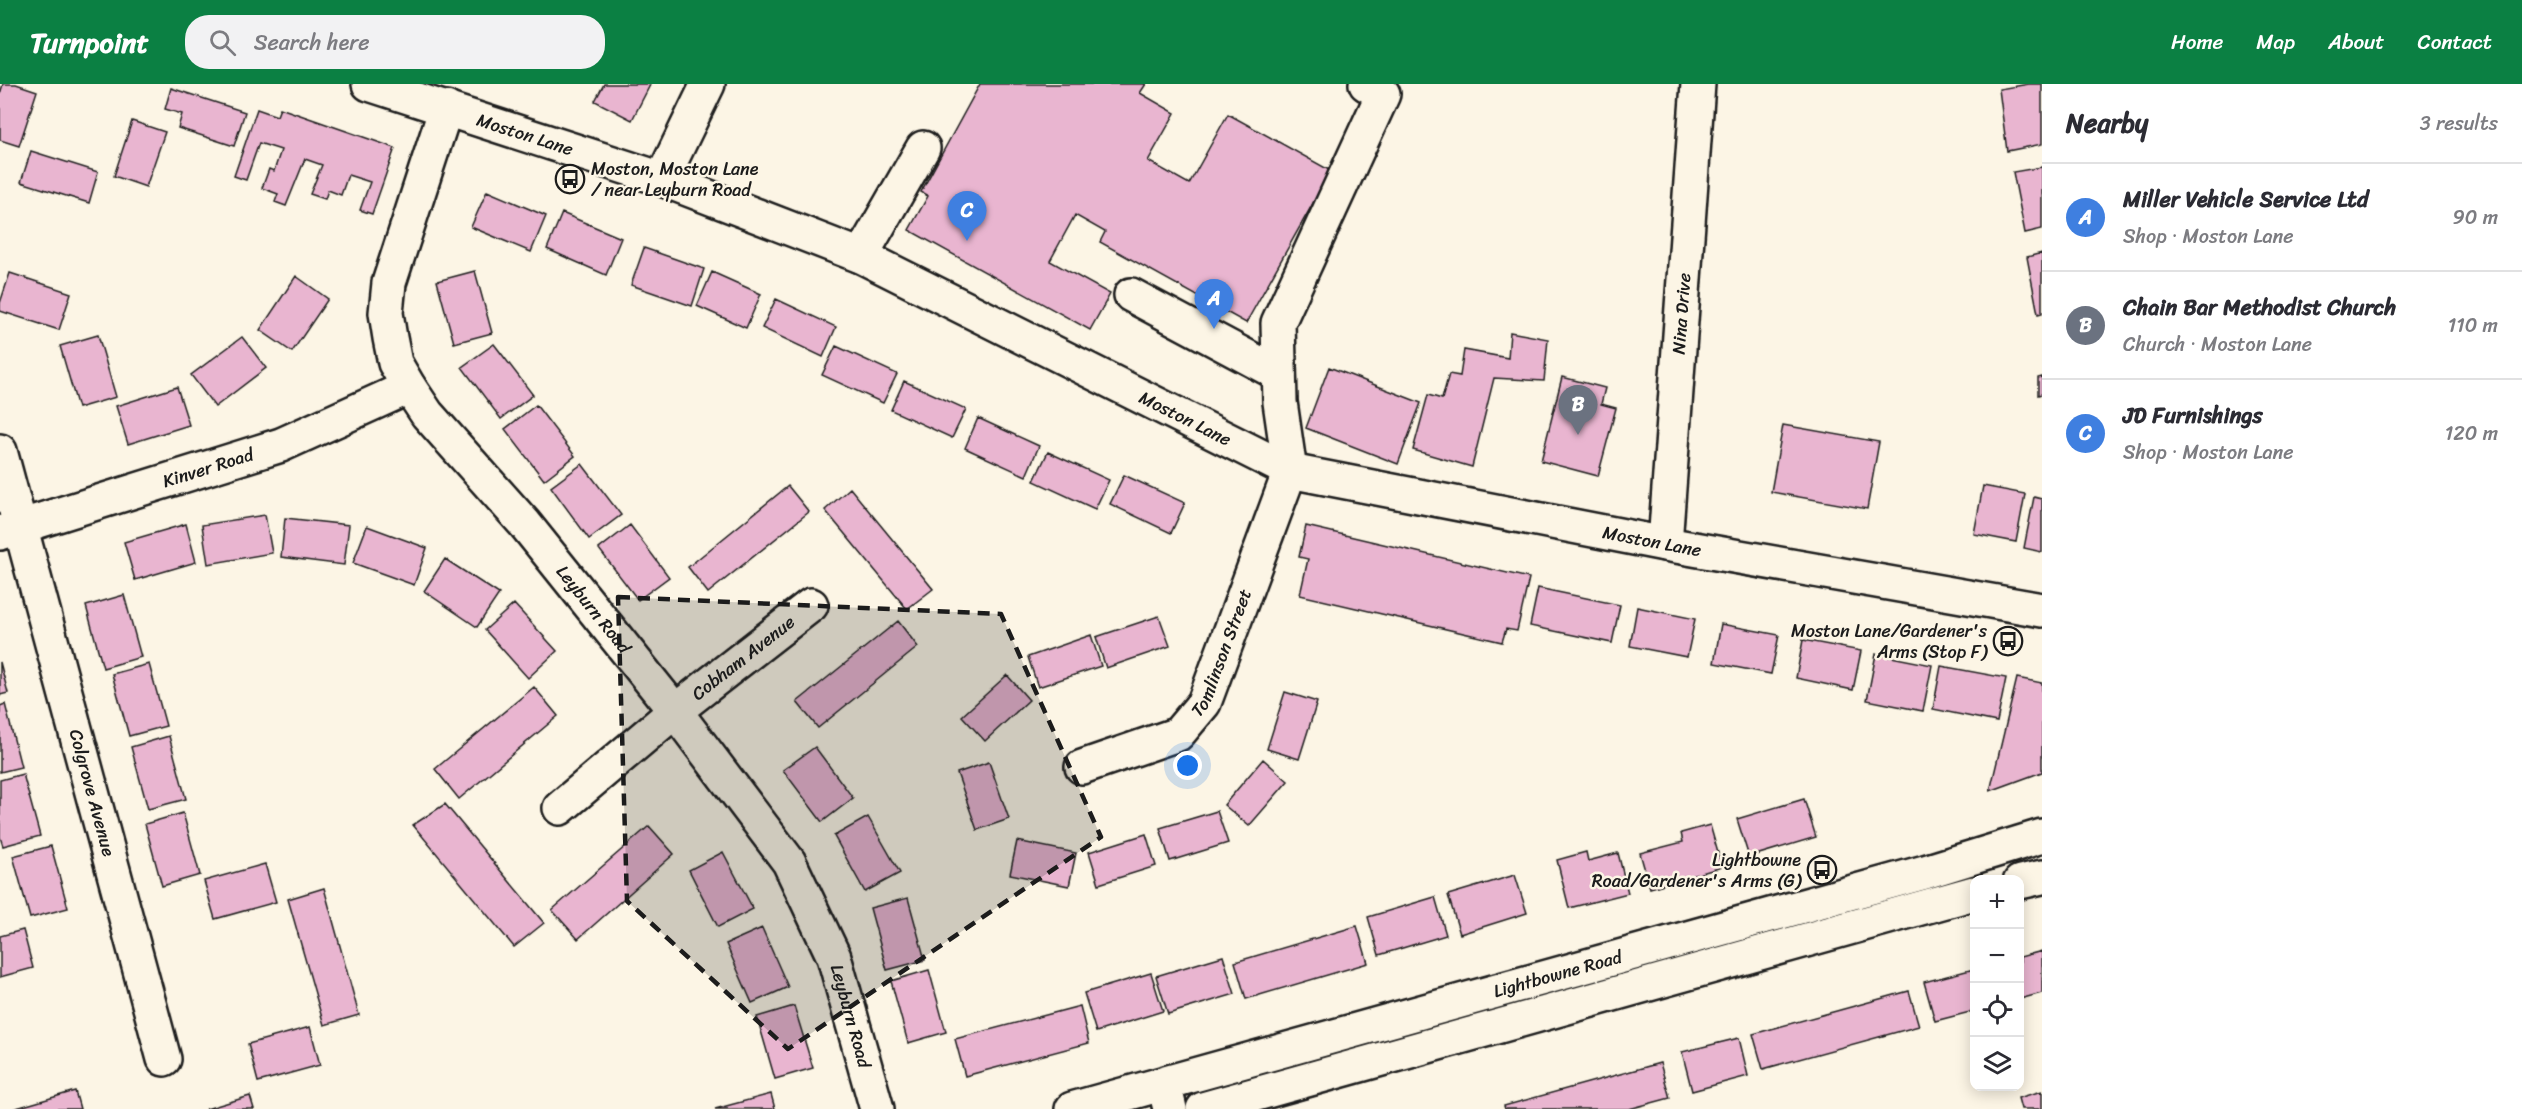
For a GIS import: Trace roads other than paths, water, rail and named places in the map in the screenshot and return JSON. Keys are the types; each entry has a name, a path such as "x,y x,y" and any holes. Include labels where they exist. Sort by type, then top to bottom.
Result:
{"street":[{"name":"Moston Lane","path":"369,84 662,178 861,256 1290,471 1665,544 2042,610"},
{"path":"662,178 708,84"},
{"path":"1290,471 1280,402 1278,323 1383,94 1366,84"},
{"name":"Nina Drive","path":"1665,544 1698,84"},
{"name":"Leyburn Road","path":"446,108 389,283 386,313 395,363 428,414 525,524 675,711 789,862 834,957 877,1109"},
{"path":"861,256 923,148"},
{"path":"1131,295 1280,375"},
{"name":"Kinver Road","path":"10,530 281,445 409,387"},
{"name":"Colgrove Avenue","path":"0,451 10,530 164,1059"},
{"name":"Tomlinson Street","path":"1082,767 1178,734 1204,703 1290,471"},
{"name":"Cobham Avenue","path":"560,808 675,711 811,605"},
{"name":"Lightbowne Road","path":"1072,1109 1167,1096 1755,919 2042,836"},
{"path":"2024,881 2042,877"},
{"path":"1858,890 1867,922"},
{"name":"Lightbowne Road","path":"1203,1109 1970,894"},
{"path":"1755,919 1764,951"}],"place":[{"name":"Moston, Moston Lane / near Leyburn Road","path":"570,179"},
{"name":"JD Furnishings","path":"967,241"},
{"name":"Miller Vehicle Service Ltd","path":"1214,329"},
{"name":"Chain Bar Methodist Church","path":"1578,435"},
{"name":"Moston Lane/Gardener's Arms (Stop F)","path":"2008,641"},
{"name":"Lightbowne Road/Gardener's Arms (G)","path":"1822,870"}]}
